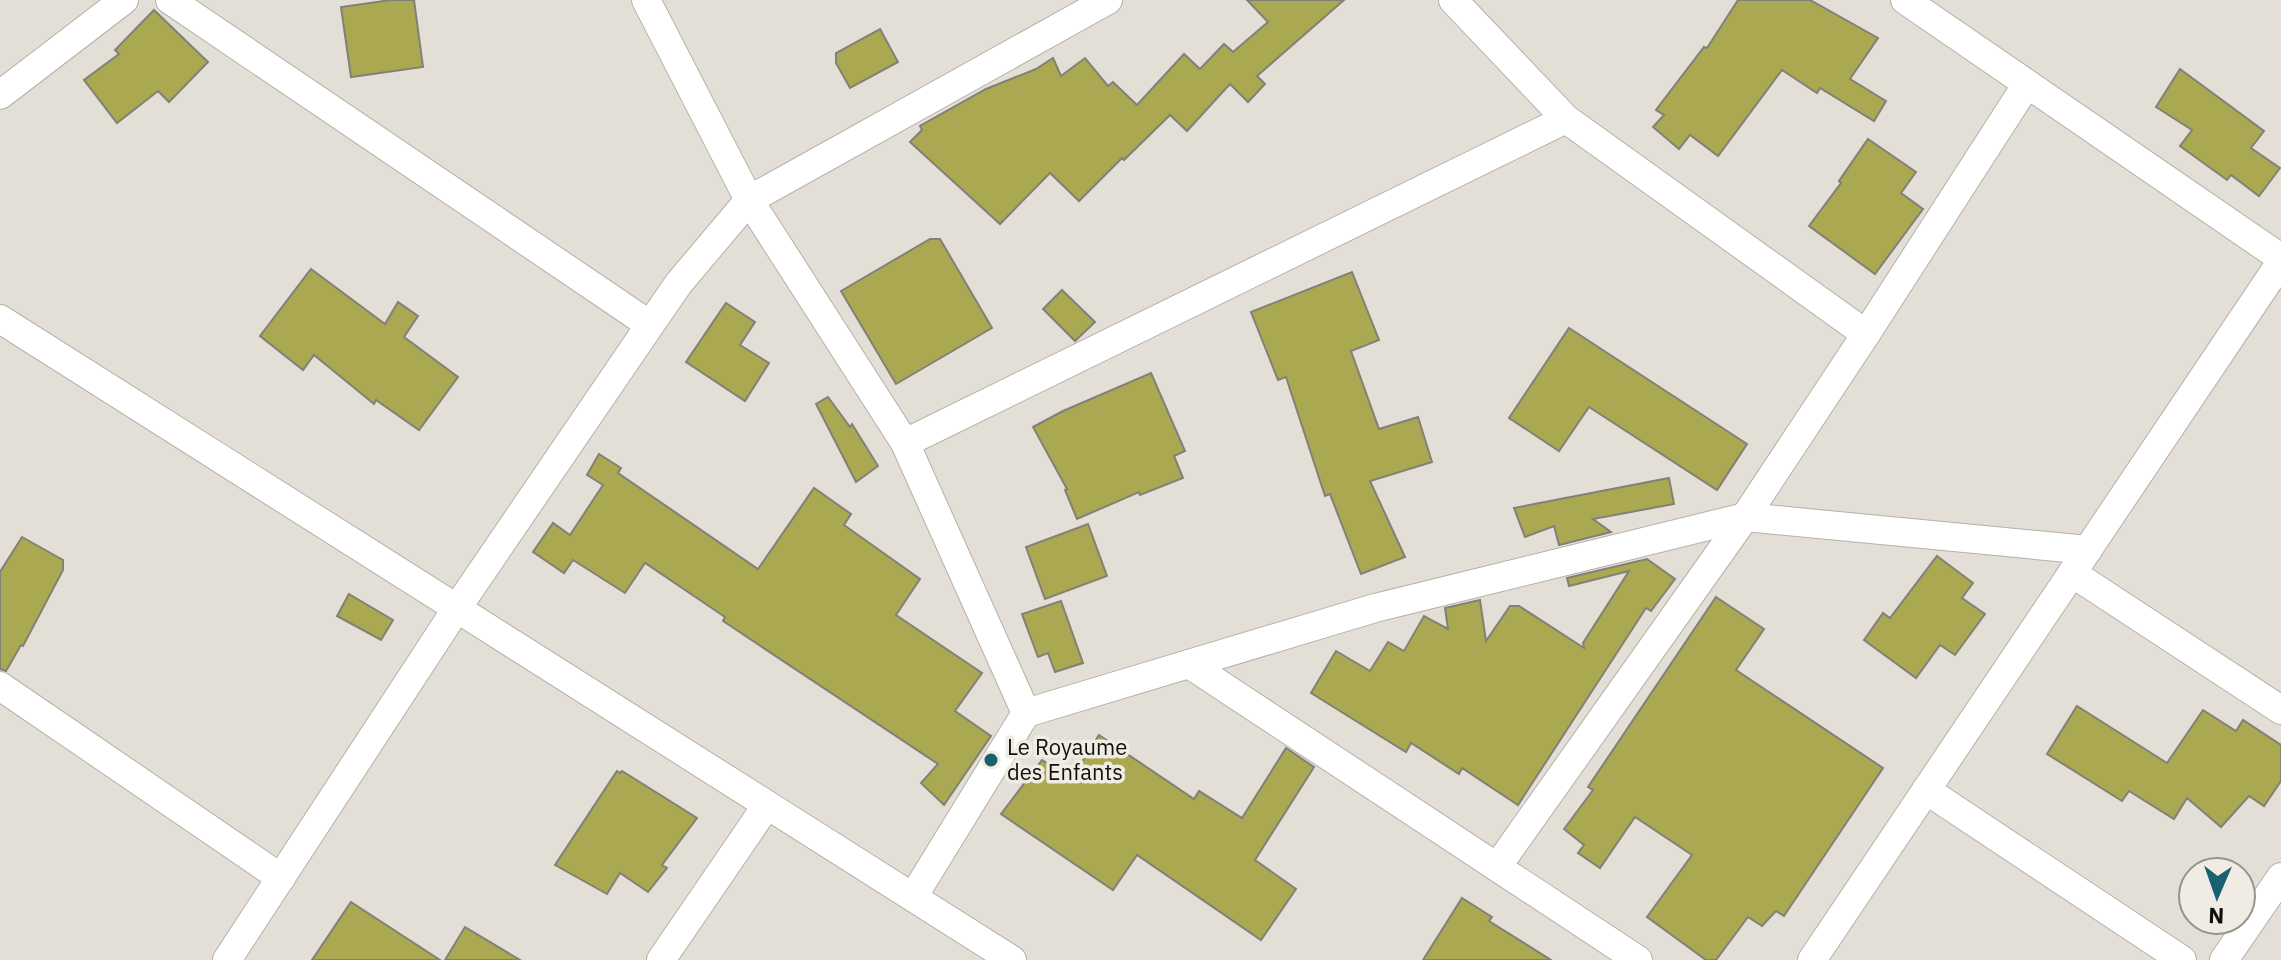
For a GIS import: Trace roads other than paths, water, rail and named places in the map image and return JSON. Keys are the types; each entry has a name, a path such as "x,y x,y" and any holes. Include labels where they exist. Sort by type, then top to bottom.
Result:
{"street":[{"path":"0,95 124,0"},
{"path":"170,0 650,325"},
{"path":"646,0 749,200 905,443 1026,713"},
{"path":"227,960 457,608 650,325 679,283 749,200 1108,0"},
{"path":"1453,0 1566,119 1866,334"},
{"path":"1812,960 2281,260 1905,0"},
{"path":"1497,867 1745,517 2027,84"},
{"path":"905,443 1566,119"},
{"path":"0,319 913,897 998,956"},
{"path":"913,897 1026,713 1375,608 1745,517 2080,561 2281,710"},
{"path":"1189,664 1638,960"},
{"path":"0,686 281,878"},
{"path":"1926,790 2182,960"},
{"path":"661,960 767,805"},
{"path":"2224,960 2281,877"}],"place":[{"name":"Le Royaume des Enfants","path":"991,760"}]}
